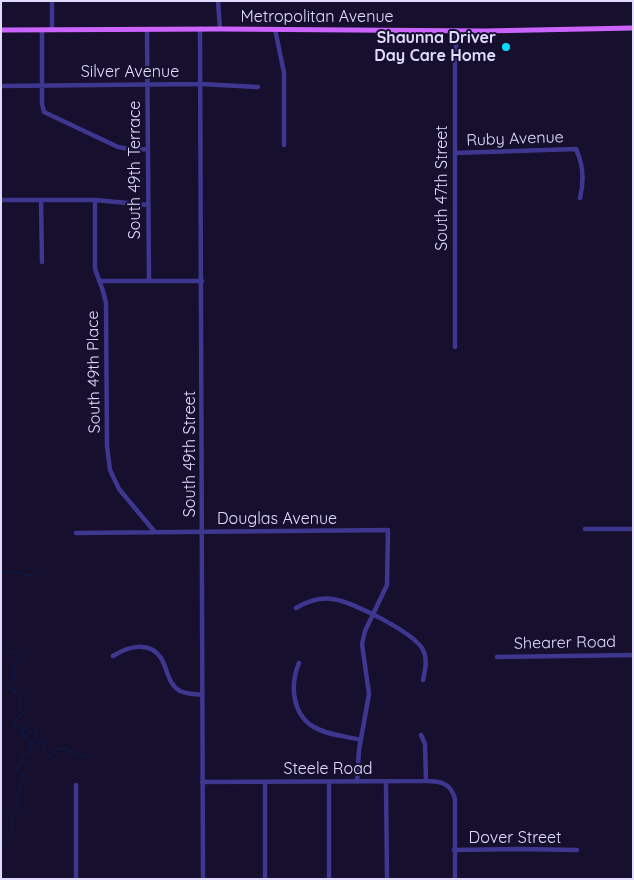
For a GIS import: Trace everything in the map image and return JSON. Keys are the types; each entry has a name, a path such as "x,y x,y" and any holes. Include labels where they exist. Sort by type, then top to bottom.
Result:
{"main road":[{"name":"Metropolitan Avenue","path":"1,30 633,28"}],"street":[{"path":"52,1 52,29"},
{"path":"218,1 220,29"},
{"name":"South 49th Street","path":"200,29 203,879"},
{"path":"275,29 284,73 284,146"},
{"path":"42,30 42,104 44,112 118,146 134,150 148,149"},
{"name":"South 49th Terrace","path":"147,30 149,281"},
{"name":"South 47th Street","path":"455,347 455,62 457,30"},
{"name":"Silver Avenue","path":"1,86 201,84 258,88"},
{"name":"Ruby Avenue","path":"455,153 576,150 581,164 582,190 580,198"},
{"path":"1,200 95,200 148,205"},
{"path":"41,200 42,262"},
{"name":"South 49th Place","path":"95,200 95,269 98,281 104,291 106,303 107,446 110,470 119,489 154,531"},
{"path":"98,281 202,281"},
{"path":"585,529 633,529"},
{"name":"Douglas Avenue","path":"76,533 388,530 387,585 373,615"},
{"path":"296,608 308,601 341,600 408,634 424,650 426,667 423,680"},
{"path":"357,782 359,750 369,694 362,644 365,631 373,615"},
{"path":"112,656 122,650 143,646 152,649 161,658 169,680 174,686 186,693 202,695"},
{"name":"Shearer Road","path":"497,657 633,655"},
{"path":"299,663 296,671 294,697 306,721 314,727 328,732 361,740"},
{"path":"421,735 425,744 426,781"},
{"name":"Steele Road","path":"202,782 426,781 444,783 452,789 455,799 454,850"},
{"path":"265,782 265,879"},
{"path":"329,782 329,879"},
{"path":"386,782 387,879"},
{"path":"76,784 76,879"},
{"path":"454,850 455,879"},
{"name":"Dover Street","path":"454,850 577,850"}],"waterway":[{"path":"8,574 12,571 30,576 36,574"},
{"path":"1,646 22,657 16,661 15,678 7,685 8,688 15,690 15,694 22,701 20,705 23,713 14,722 14,726 23,729 23,735 25,736 33,729 35,730 37,735 33,743 37,745 42,741 44,749 50,757 56,749 67,749 78,755 86,756"},
{"path":"1,847 14,824 12,820 18,808 18,790 24,775 17,772 16,769 22,763 21,756 30,752 31,742 24,737"}],"place":[{"name":"Shaunna Driver Day Care Home","path":"506,47"}]}
